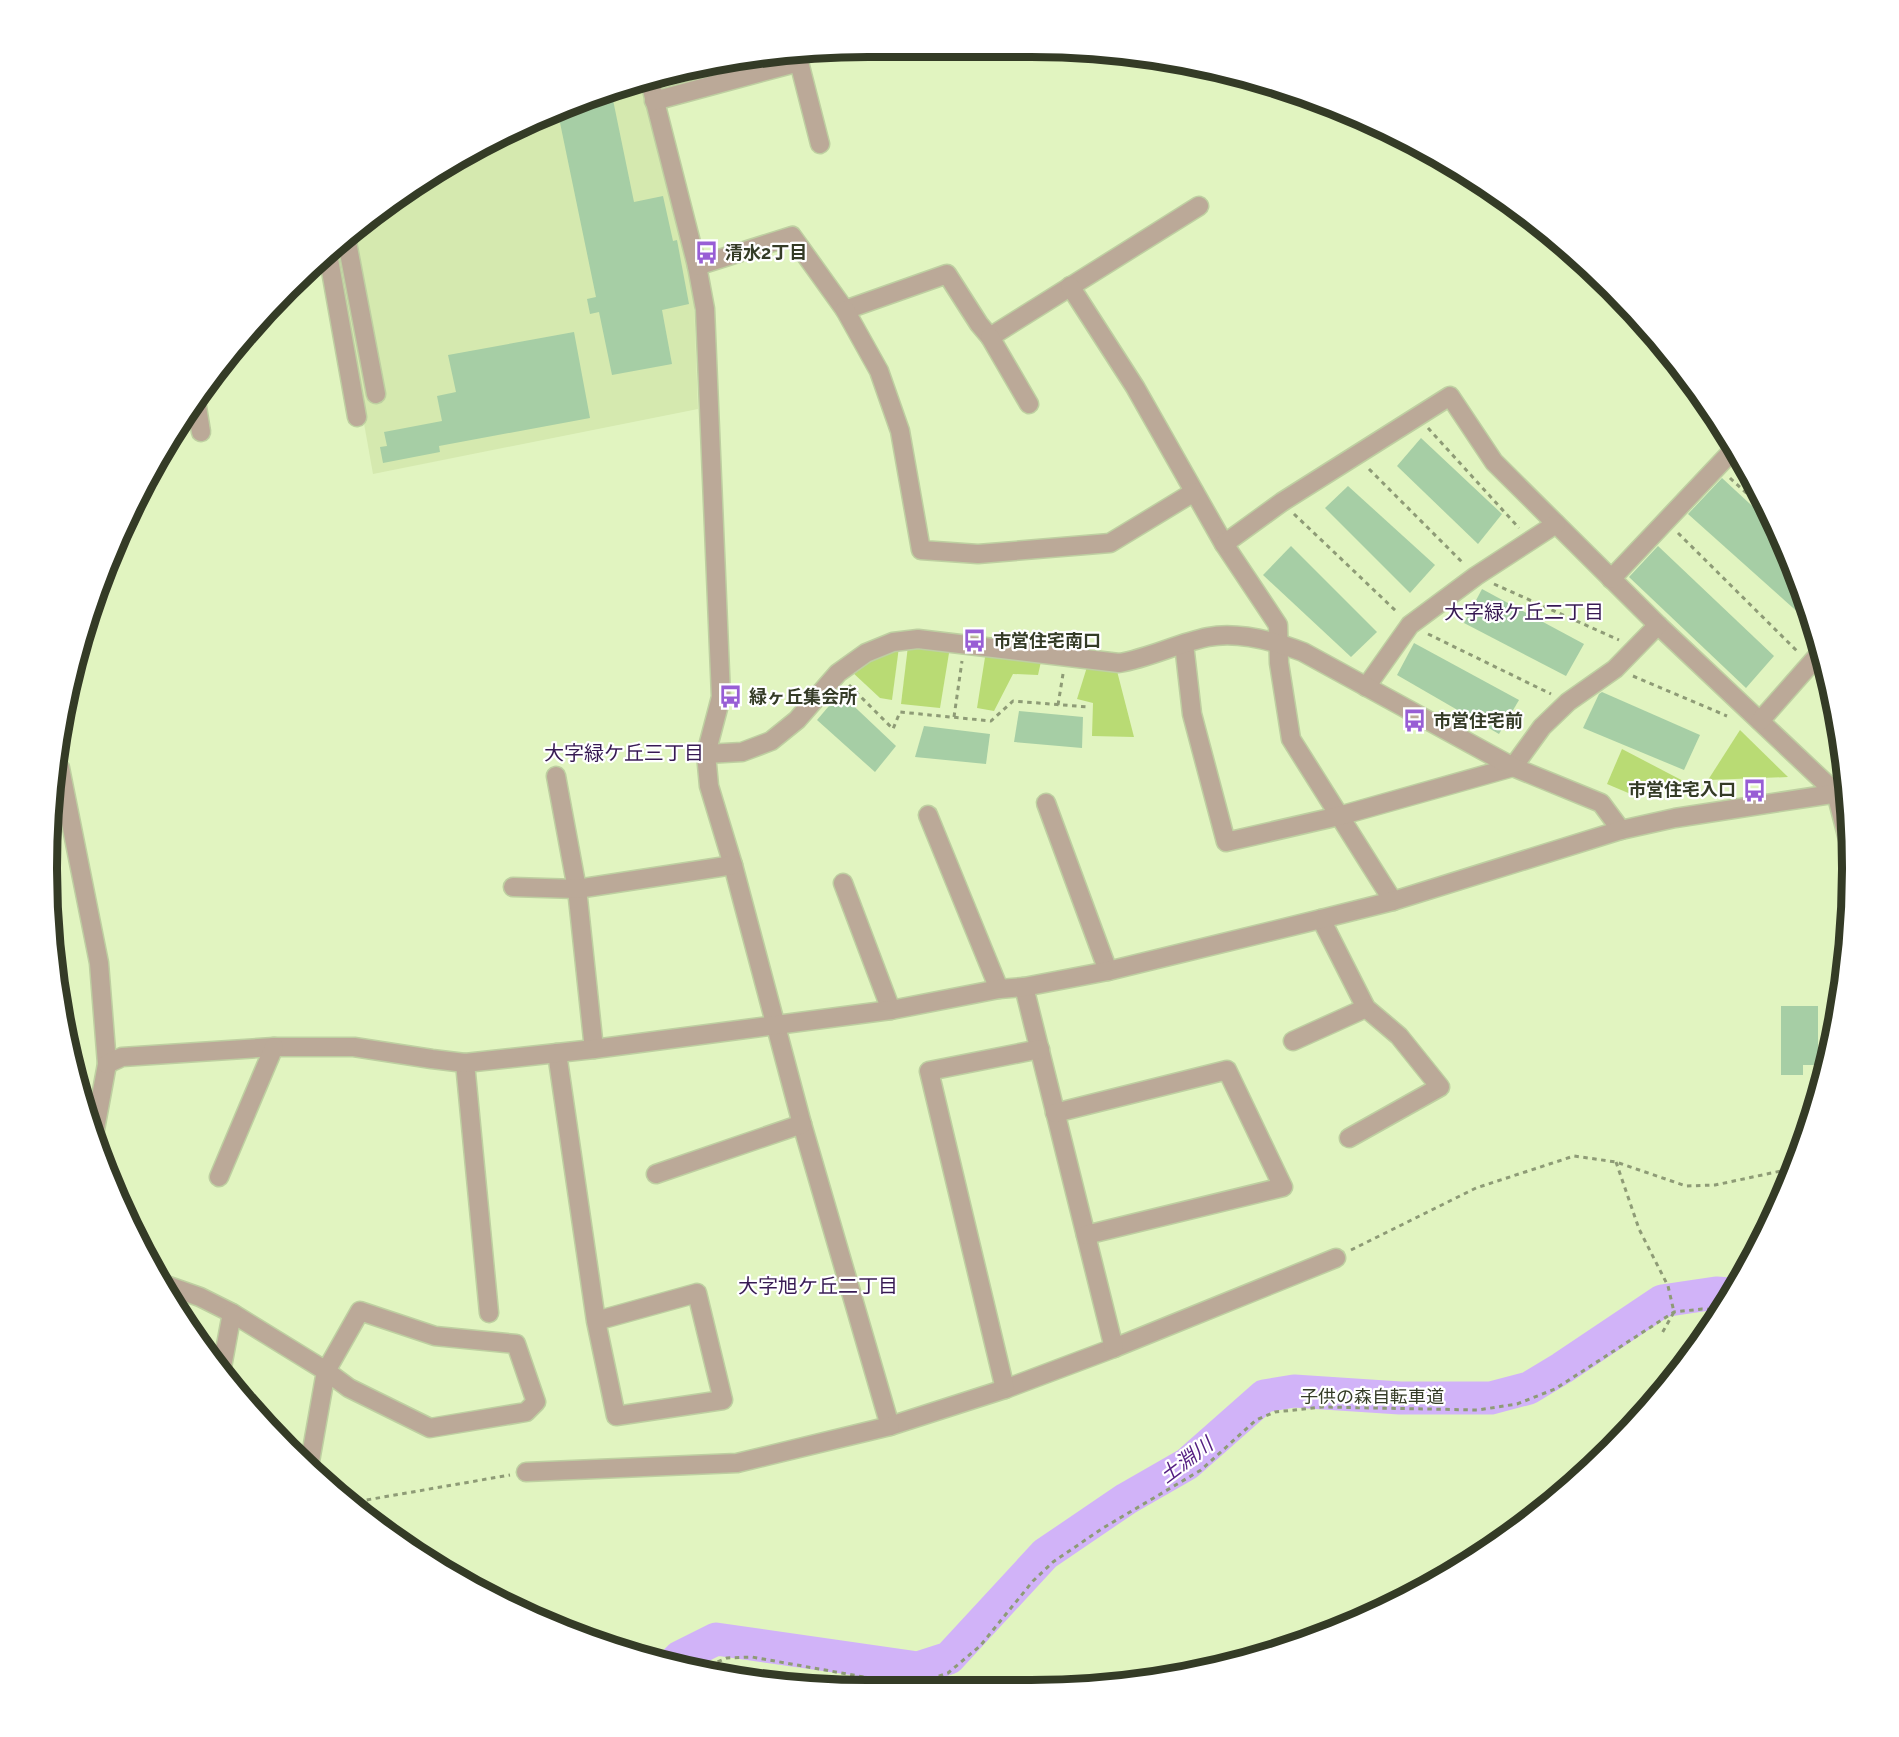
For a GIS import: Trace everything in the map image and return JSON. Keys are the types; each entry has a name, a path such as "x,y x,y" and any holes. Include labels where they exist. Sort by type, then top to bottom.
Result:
{"street":[{"path":"654,100 799,62 820,144"},
{"path":"651,87 697,266 705,309 721,698 706,754 709,786 733,865 802,1124 890,1426"},
{"path":"990,337 1198,206"},
{"path":"697,266 792,236 845,310 879,371 900,431 921,550 978,554 1110,543 1194,492"},
{"path":"348,246 376,394"},
{"path":"329,262 357,417"},
{"path":"845,310 947,274 990,337 1029,404"},
{"path":"1070,286 1135,387 1224,544 1278,625 1279,663 1291,740 1393,901"},
{"path":"1224,544 1282,502 1450,396 1494,462 1658,625 1760,721 1837,789"},
{"path":"198,412 201,432"},
{"path":"1611,579 1728,455"},
{"path":"1366,687 1410,625 1476,576 1556,524"},
{"path":"1184,644 1191,714 1226,842 1339,816 1513,766 1542,727 1568,702 1615,669 1658,625"},
{"path":"706,754 742,752 771,741 797,720 838,673 866,653 893,642 918,639 1119,663 1139,660 1209,636 1235,635 1278,643 1303,652 1513,766 1601,803 1621,831"},
{"path":"1760,721 1814,659"},
{"path":"556,776 577,889 594,1049"},
{"path":"62,780 99,963 107,1064 97,1119"},
{"path":"107,1064 122,1057 274,1047 354,1047 465,1063 594,1049 891,1010 1108,971 1321,919 1393,901 1621,831 1676,818 1838,792"},
{"path":"1046,803 1108,971"},
{"path":"928,815 999,989"},
{"path":"513,887 577,889 733,865"},
{"path":"843,883 891,1010"},
{"path":"1321,919 1366,1008 1399,1036 1440,1087 1349,1138"},
{"path":"1024,987 1114,1348"},
{"path":"1293,1041 1366,1008"},
{"path":"219,1177 274,1047"},
{"path":"1005,1389 929,1071 1040,1049"},
{"path":"557,1053 596,1321 616,1416 723,1400 697,1293 596,1321"},
{"path":"465,1063 489,1313"},
{"path":"1055,1113 1227,1070 1283,1187 1086,1235"},
{"path":"656,1174 802,1124"},
{"path":"526,1472 737,1463 890,1426 1005,1389 1114,1348 1336,1258"},
{"path":"175,1288 200,1297 232,1313 326,1371 350,1388 430,1428 526,1412 536,1402 516,1344 435,1336 360,1311 326,1371 311,1457"},
{"path":"223,1360 232,1313"}],"path":[{"path":"1417,416 1531,541"},
{"path":"1355,455 1476,576 1635,648"},
{"path":"1718,466 1751,497"},
{"path":"1282,502 1410,625 1568,702"},
{"path":"1666,521 1814,657"},
{"path":"954,717 965,645"},
{"path":"1058,705 1066,657"},
{"path":"1615,669 1729,717"},
{"path":"838,673 893,729 900,712 991,721 1013,702 1088,707"},
{"path":"1336,1258 1476,1188 1574,1156 1616,1162 1686,1186 1715,1185 1783,1171"},
{"path":"1616,1162 1639,1229 1668,1286 1674,1312 1661,1335"},
{"name":"子供の森自転車道","path":"927,1680 948,1673 980,1646 1033,1581 1053,1562 1103,1528 1201,1470 1256,1420 1275,1412 1323,1407 1478,1410 1516,1404 1555,1389 1674,1312 1711,1309"},
{"path":"360,1501 526,1472"},
{"name":"子供の森自転車道","path":"713,1664 727,1659 752,1657 881,1680"}],"shaded area":[{"path":"642,90 686,251 694,301 698,409 373,474 334,257 374,225 463,166 558,119"}],"green space":[{"path":"908,646 950,647 940,708 901,704"},
{"path":"899,647 892,700 880,698 851,671 873,657"},
{"path":"986,651 1042,657 1038,675 1013,674 994,711 977,708"},
{"path":"1087,667 1117,671 1134,737 1092,736 1093,703 1077,699"},
{"path":"1740,730 1788,777 1708,780"},
{"path":"1622,749 1689,784 1633,795 1607,784"}],"building":[{"path":"613,99 634,202 663,196 673,241 677,240 689,304 662,310 672,364 612,375 599,312 590,314 587,299 596,297 559,119"},
{"path":"574,332 590,418 439,446 440,452 383,463 380,447 387,446 384,432 442,421 437,396 456,392 448,355"},
{"path":"1421,438 1502,514 1478,544 1397,466"},
{"path":"1722,478 1759,512 1780,558 1801,615 1688,514"},
{"path":"1348,486 1435,565 1410,593 1325,508"},
{"path":"1291,546 1377,632 1351,657 1263,575"},
{"path":"1658,546 1774,656 1746,688 1629,577"},
{"path":"1482,589 1584,644 1566,676 1464,623"},
{"path":"1414,643 1519,700 1499,734 1397,675"},
{"path":"1602,692 1700,735 1684,770 1583,728"},
{"path":"840,693 896,746 875,772 817,720"},
{"path":"1019,711 1083,717 1082,748 1014,742"},
{"path":"924,726 990,734 986,764 915,757"},
{"path":"1781,1006 1818,1006 1817,1065 1803,1065 1803,1075 1781,1075"}],"waterway":[{"name":"土淵川","path":"680,1657 716,1639 918,1668 949,1658 1045,1554 1126,1499 1187,1464 1264,1396 1294,1391 1400,1398 1491,1398 1529,1388 1662,1301 1721,1293"}],"place":[{"name":"清水2丁目","path":"707,253"},
{"name":"市営住宅南口","path":"975,641"},
{"name":"緑ヶ丘集会所","path":"731,697"},
{"name":"市営住宅前","path":"1415,721"},
{"name":"市営住宅入口","path":"1754,790"}],"district":[{"name":"大字緑ケ丘二丁目","path":"1524,612"},
{"name":"大字緑ケ丘三丁目","path":"624,753"},
{"name":"大字旭ケ丘二丁目","path":"818,1286"}]}
